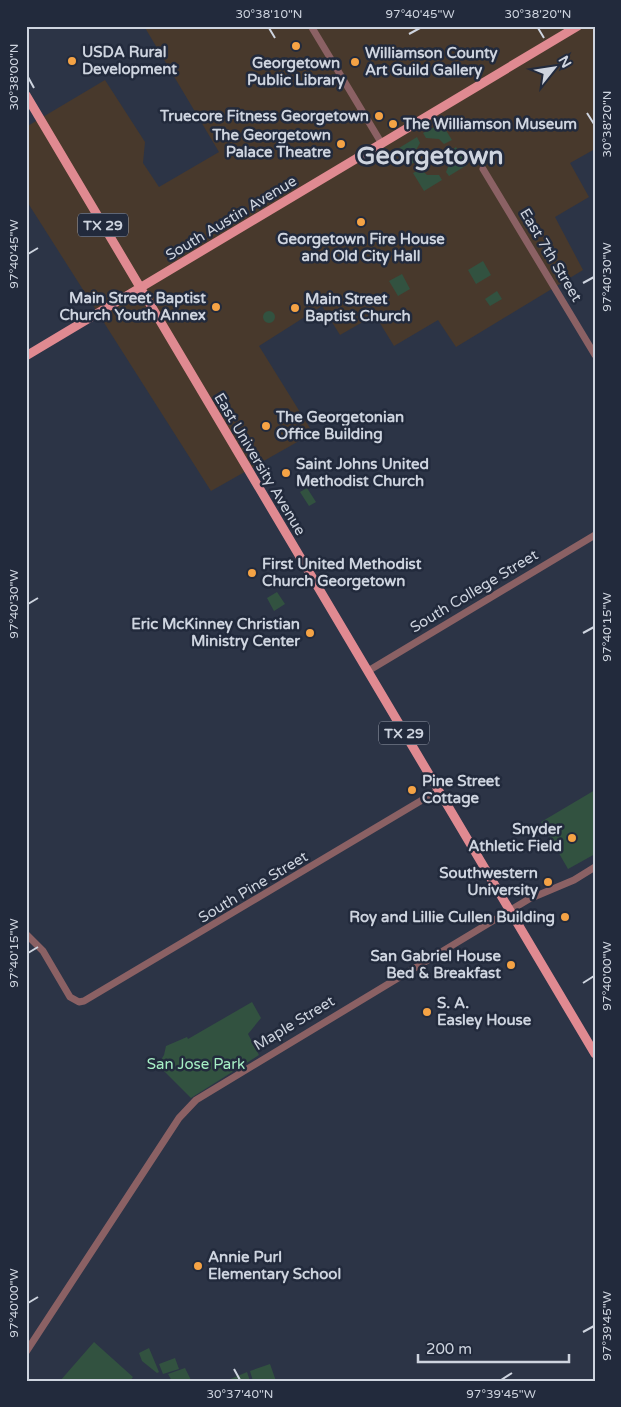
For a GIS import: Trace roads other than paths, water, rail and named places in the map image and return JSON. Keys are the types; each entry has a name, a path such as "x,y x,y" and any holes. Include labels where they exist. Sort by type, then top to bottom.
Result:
{"main road":[{"name":"South Austin Avenue","path":"26,356 578,26"},
{"name":"TX 29","path":"26,95 141,288"},
{"name":"East University Avenue","path":"141,288 595,1054"}],"street":[{"path":"311,26 382,144"},
{"name":"East 7th Street","path":"483,169 595,355"},
{"name":"South College Street","path":"368,671 595,535"},
{"name":"South Pine Street","path":"26,934 43,951 70,997 79,1002 89,999 257,901 439,790"},
{"name":"Maple Street","path":"26,1352 186,1109 208,1091 509,910 529,899 574,880 595,867"}],"place":[{"name":"Georgetown Public Library","path":"296,46"},
{"name":"USDA Rural Development","path":"72,61"},
{"name":"Williamson County Art Guild Gallery","path":"355,62"},
{"name":"Truecore Fitness Georgetown","path":"379,116"},
{"name":"The Williamson Museum","path":"393,124"},
{"name":"The Georgetown Palace Theatre","path":"341,144"},
{"name":"Georgetown Fire House and Old City Hall","path":"361,222"},
{"name":"Main Street Baptist Church Youth Annex","path":"216,307"},
{"name":"Main Street Baptist Church","path":"295,308"},
{"name":"The Georgetonian Office Building","path":"266,426"},
{"name":"Saint Johns United Methodist Church","path":"286,473"},
{"name":"First United Methodist Church Georgetown","path":"252,573"},
{"name":"Eric McKinney Christian Ministry Center","path":"310,633"},
{"name":"Pine Street Cottage","path":"412,790"},
{"name":"Snyder Athletic Field","path":"572,838"},
{"name":"Southwestern University","path":"548,882"},
{"name":"Roy and Lillie Cullen Building","path":"565,917"},
{"name":"San Gabriel House Bed & Breakfast","path":"511,965"},
{"name":"S. A. Easley House","path":"427,1012"},
{"name":"Annie Purl Elementary School","path":"198,1266"}],"district":[{"name":"Georgetown","path":"430,156"}],"park label":[{"name":"San Jose Park","path":"196,1064"}]}
